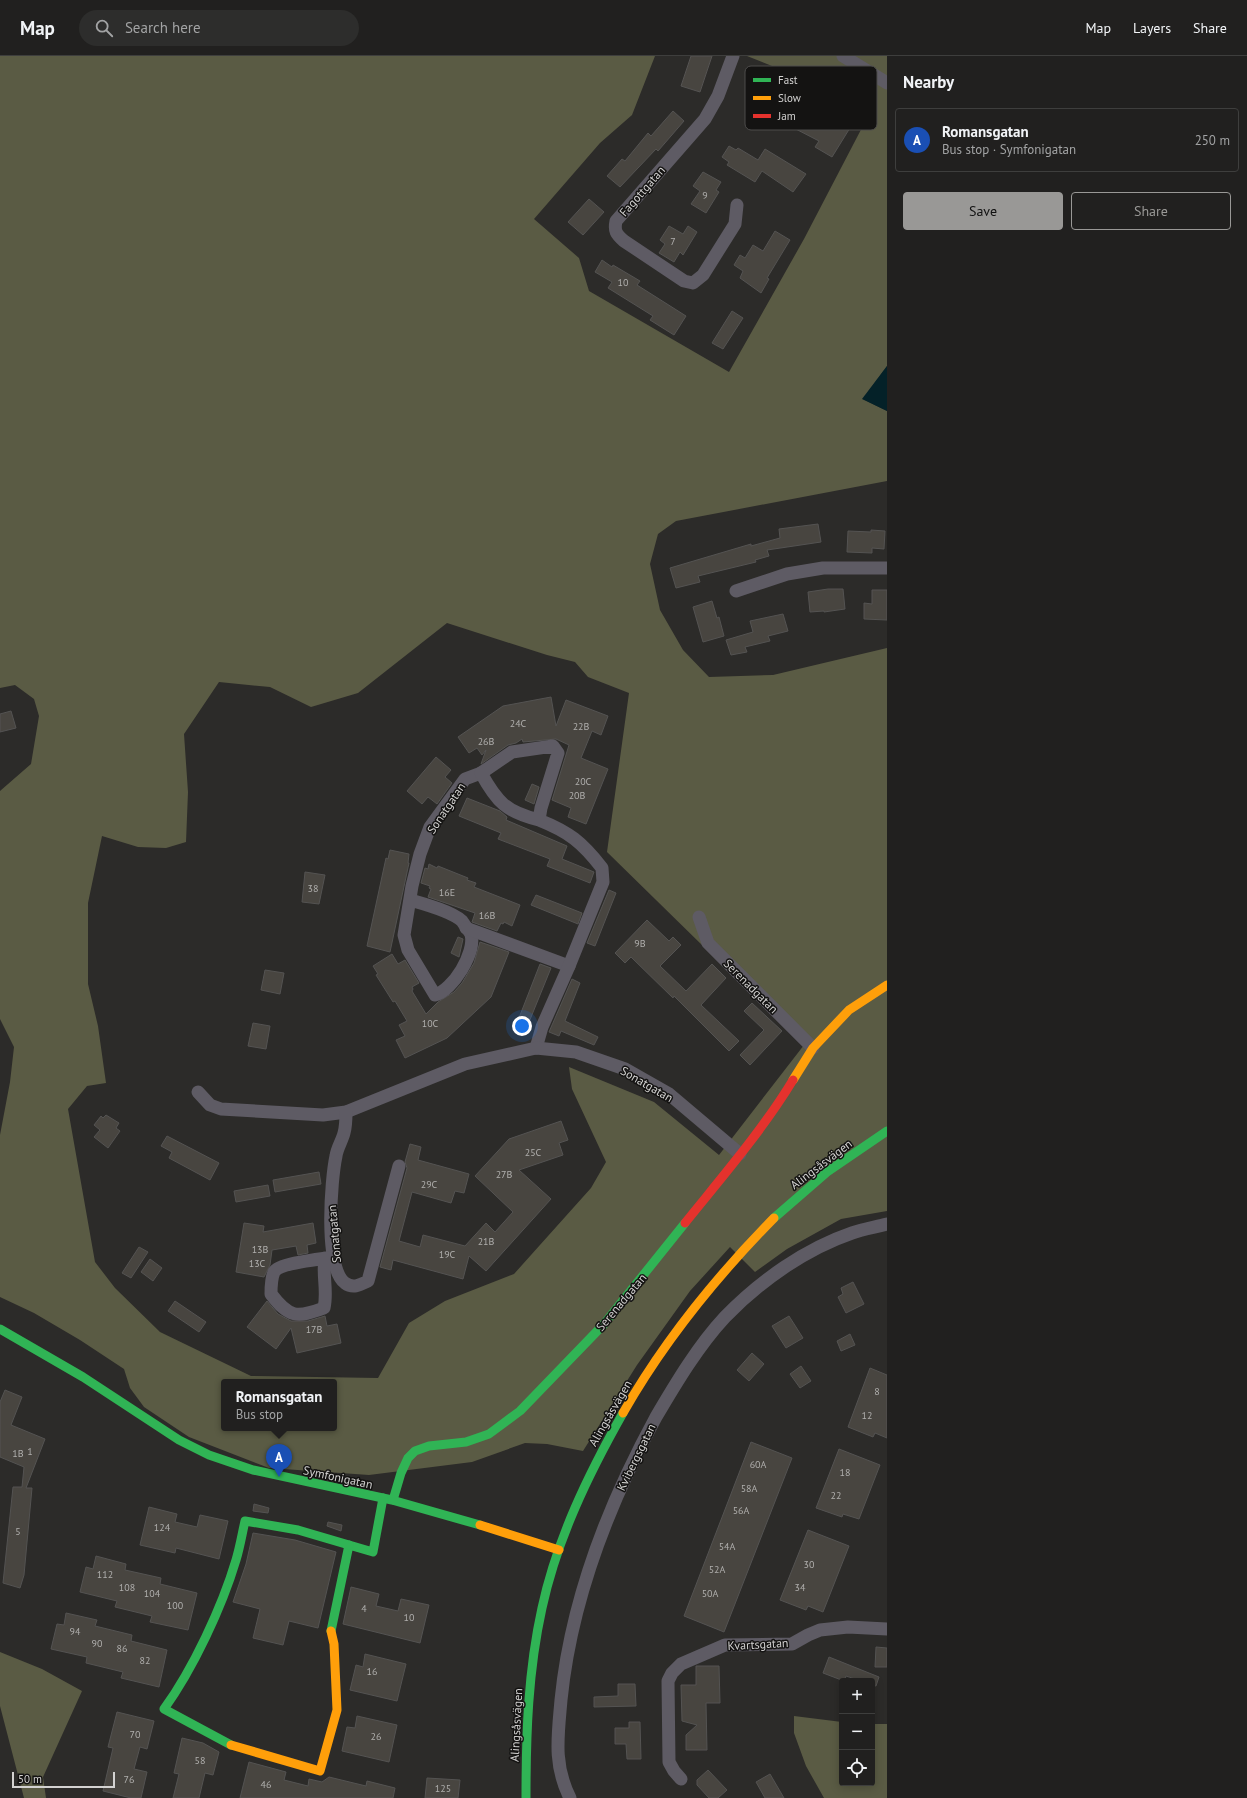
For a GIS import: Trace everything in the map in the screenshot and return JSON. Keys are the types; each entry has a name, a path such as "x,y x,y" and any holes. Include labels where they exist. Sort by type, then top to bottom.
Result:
{"street":[{"name":"Fagottgatan","path":"733,56 718,96 705,119 616,221 614,228 616,234 624,241 684,281 694,283 703,275 735,224 737,205"},
{"path":"843,56 859,66"},
{"path":"877,77 887,83"},
{"path":"736,591 787,574 823,568 887,568"},
{"name":"Sonatgatan","path":"466,928 471,934 469,954 452,984 441,994 435,995 408,950 404,935 420,854 430,827 465,779 481,773 512,752 553,746 558,753 541,808 539,820"},
{"path":"481,773 489,789 505,807 526,817 539,820 564,830 581,843 602,868 603,882 569,966 542,1027 536,1048"},
{"path":"410,900 450,914 462,921 466,928 569,966"},
{"name":"Serenadgatan","path":"699,917 708,943 813,1048"},
{"name":"Serenadgatan","path":"393,1500 401,1473 408,1458 415,1451 429,1446 466,1442 489,1434 520,1411 604,1324 740,1154 782,1098 813,1048 849,1010 887,986"},
{"name":"Sonatgatan","path":"198,1092 210,1105 222,1109 323,1115 346,1112 465,1064 536,1048 576,1052 625,1069 669,1094 740,1154"},
{"name":"Sonatgatan","path":"346,1112 344,1132 336,1155 331,1188 330,1257 339,1276 346,1284 356,1286 368,1281 399,1166"},
{"name":"Alingsåsvägen","path":"526,1798 526,1729 530,1677 549,1582 559,1550 582,1490 605,1444 634,1394 686,1317 747,1246 793,1200 887,1131"},
{"name":"Kvibergsgatan","path":"570,1798 558,1763 557,1747 568,1652 577,1611 605,1523 637,1452 670,1394 706,1340 726,1317 771,1277 793,1262 820,1247 852,1233 887,1224"},
{"path":"330,1257 323,1269 326,1299 324,1308 309,1314 294,1315 280,1306 271,1294 274,1272 279,1267 330,1257"},
{"name":"Symfonigatan","path":"0,1329 64,1365 206,1455 262,1474 319,1484 393,1500 559,1550"},
{"path":"349,1545 331,1630 334,1644 337,1710 320,1771 225,1743 164,1709 198,1652 220,1601 234,1566 245,1521 271,1523 315,1533 373,1552 383,1498"},
{"name":"Kvartsgatan","path":"681,1779 669,1762 668,1681 672,1673 681,1664 725,1645 792,1644 820,1630 848,1627 887,1629"}],"green space":[{"path":"0,56 655,56 632,115 600,143 534,219 579,258 589,291 729,372 804,239 861,130 877,130 877,66 772,66 747,56 887,56 887,366 863,399 887,411 887,481 676,521 658,534 650,564 660,610 683,650 709,677 773,675 887,648 887,1211 841,1219 787,1249 755,1272 730,1247 690,1291 637,1365 583,1451 547,1444 525,1443 472,1462 369,1475 269,1468 189,1437 144,1407 130,1388 124,1369 80,1340 34,1313 0,1297 0,1135 10,1082 14,1047 0,1019 0,791 31,764 39,716 34,699 15,685 0,688","holes":["447,623 547,655 575,662 588,677 629,693 607,852 804,1045 719,1155 654,1102 569,1067 572,1089 606,1162 591,1188 514,1274 445,1301 409,1323 378,1378 251,1376 160,1332 115,1288 95,1262 68,1109 87,1086 106,1083 98,1026 88,984 88,903 102,836 138,847 166,848 186,842 188,792 184,734 219,682 270,687 311,707 358,693"]},
{"path":"0,1652 42,1669 82,1691 43,1777 46,1798 24,1798 0,1706"},
{"path":"794,1716 839,1722 839,1786 875,1786 875,1724 887,1724 887,1798 824,1798 806,1766 794,1733"}],"water":[{"path":"887,366 887,411 862,399"}],"building":[{"path":"691,56 712,56 700,92 681,86"},
{"path":"673,111 684,121 658,151 656,149 620,187 607,176 622,159 625,161 648,133 651,136"},
{"path":"798,130 849,130 832,157 815,147 819,141"},
{"path":"729,146 736,150 738,148 758,160 765,149 806,174 793,192 762,171 755,182 727,165 729,162 722,157"},
{"path":"703,172 721,182 716,190 719,192 706,213 691,204 700,191 693,186"},
{"path":"589,199 604,212 583,235 568,222"},
{"path":"669,226 683,234 688,226 697,232 683,255 680,252 674,262 659,253 665,244 660,240"},
{"path":"775,231 790,240 767,278 769,279 761,293 740,278 743,271 734,265 740,255 745,258 753,245 763,251"},
{"path":"602,260 612,267 613,265 640,281 637,285 686,316 674,335 650,320 653,316 608,288 612,282 595,272"},
{"path":"732,311 743,318 723,349 712,343"},
{"path":"818,524 821,542 767,550 769,556 755,560 756,562 698,576 700,582 676,588 670,568 751,544 751,546 780,538 779,529"},
{"path":"871,530 885,531 884,549 872,548 872,553 847,552 848,531 871,532"},
{"path":"828,589 843,589 845,609 810,612 808,592"},
{"path":"872,590 887,590 887,620 864,619 864,603 872,604"},
{"path":"712,601 717,618 719,617 724,636 703,642 693,607"},
{"path":"783,614 788,631 768,636 770,641 745,647 747,652 731,655 726,640 753,632 750,621"},
{"path":"551,697 556,726 566,700 608,716 601,735 592,731 581,758 608,769 586,824 568,817 571,808 552,800 569,745 556,739 523,742 522,739 516,743 508,745 481,764 486,750 482,755 477,748 469,753 458,737 503,706"},
{"path":"11,711 16,728 0,732 0,714"},
{"path":"436,757 451,770 445,777 452,783 437,804 428,797 422,804 407,791"},
{"path":"532,784 539,787 534,804 525,800"},
{"path":"467,798 500,811 507,817 506,820 567,846 562,859 594,872 590,883 547,866 550,859 498,839 501,833 459,816"},
{"path":"390,850 409,854 409,863 390,952 367,946 386,858 388,859"},
{"path":"429,864 468,878 467,880 476,883 474,887 520,905 512,926 504,922 503,924 501,923 497,931 472,922 475,913 428,897 431,889 429,888 430,886 421,883 425,868 428,869"},
{"path":"305,872 325,875 319,904 302,902"},
{"path":"609,890 616,893 595,946 587,943"},
{"path":"536,895 582,913 578,924 531,905"},
{"path":"647,920 669,941 673,937 681,945 660,966 686,991 712,964 726,978 701,1005 739,1041 729,1051 674,996 673,998 631,957 625,963 615,953"},
{"path":"458,937 463,939 459,957 451,953"},
{"path":"480,942 509,952 491,997 447,1038 405,1058 396,1040 405,1036 399,1025 407,1021 395,1001 393,1002 376,975 378,974 373,966 392,954 398,964 405,960 419,983 412,987 412,991 426,1014 438,1002 454,992 462,983 474,963"},
{"path":"540,964 551,968 527,1027 517,1023"},
{"path":"265,970 284,973 280,994 261,990"},
{"path":"572,979 580,983 565,1021 598,1037 594,1045 561,1031 559,1036 549,1032"},
{"path":"752,1003 782,1031 750,1065 740,1055 764,1030 744,1011"},
{"path":"253,1023 270,1026 266,1049 248,1046"},
{"path":"106,1115 119,1123 116,1128 120,1131 108,1148 94,1137 100,1130 94,1125 101,1116 103,1118"},
{"path":"561,1121 568,1140 559,1143 563,1155 519,1170 551,1199 486,1271 469,1256 463,1279 393,1260 391,1270 380,1267 407,1168 405,1162 410,1144 421,1147 418,1160 469,1174 464,1193 455,1191 451,1203 412,1192 399,1241 420,1247 423,1235 465,1246 486,1223 495,1232 513,1212 475,1176 509,1139"},
{"path":"167,1136 219,1163 210,1180 169,1158 172,1152 161,1146"},
{"path":"319,1172 321,1184 275,1192 273,1180"},
{"path":"268,1185 270,1196 236,1202 234,1191"},
{"path":"244,1223 264,1226 263,1232 313,1223 316,1243 307,1245 308,1253 298,1255 296,1246 272,1250 270,1265 264,1277 236,1272"},
{"path":"139,1247 148,1252 131,1278 122,1273"},
{"path":"150,1259 162,1268 153,1281 141,1272"},
{"path":"853,1282 864,1304 846,1313 838,1297 843,1294 841,1288"},
{"path":"175,1301 206,1322 199,1332 168,1311"},
{"path":"267,1301 278,1314 291,1321 308,1321 325,1316 327,1326 337,1324 341,1343 297,1353 291,1328 276,1349 247,1327"},
{"path":"789,1316 803,1338 786,1348 772,1326"},
{"path":"850,1334 855,1345 841,1351 837,1341"},
{"path":"752,1353 764,1364 749,1381 737,1370"},
{"path":"801,1366 811,1381 800,1388 790,1374"},
{"path":"870,1368 887,1375 887,1438 875,1433 873,1437 848,1427"},
{"path":"5,1390 22,1397 11,1425 45,1439 26,1488 32,1488 24,1575 20,1588 3,1583 13,1487 22,1487 24,1467 0,1457 0,1402"},
{"path":"751,1442 792,1458 724,1632 684,1616"},
{"path":"839,1449 880,1465 859,1519 843,1514 842,1517 816,1508"},
{"path":"254,1504 269,1508 268,1513 253,1511"},
{"path":"149,1507 177,1514 175,1522 197,1527 200,1515 228,1521 219,1559 176,1548 175,1553 140,1545"},
{"path":"328,1522 342,1525 341,1531 327,1526"},
{"path":"808,1530 849,1546 823,1612 808,1606 806,1610 780,1600"},
{"path":"253,1533 295,1540 336,1552 318,1628 289,1621 283,1645 253,1638 260,1609 233,1602 246,1564"},
{"path":"96,1556 126,1564 125,1570 161,1578 160,1584 197,1593 188,1630 150,1622 152,1616 115,1607 117,1601 80,1592 86,1567 93,1569"},
{"path":"351,1587 379,1594 376,1606 398,1611 401,1599 429,1605 420,1643 343,1624"},
{"path":"66,1613 97,1620 95,1626 132,1635 131,1641 167,1650 159,1687 121,1678 123,1672 86,1663 87,1657 51,1649 57,1624 64,1625"},
{"path":"876,1647 887,1648 887,1667 875,1667"},
{"path":"365,1654 406,1664 397,1701 350,1690 356,1665 363,1667"},
{"path":"829,1657 879,1677 876,1686 875,1678 852,1678 846,1676 845,1678 839,1679 823,1673"},
{"path":"696,1666 719,1666 720,1703 706,1703 707,1750 686,1750 686,1735 697,1725 682,1721 681,1685 696,1685"},
{"path":"618,1684 635,1684 636,1706 594,1707 594,1697 618,1696"},
{"path":"117,1712 154,1721 147,1749 140,1747 134,1769 147,1772 141,1798 131,1798 103,1791 113,1748 108,1747"},
{"path":"357,1716 397,1725 389,1762 342,1751 347,1727 355,1728"},
{"path":"629,1722 640,1722 641,1759 627,1759 626,1744 615,1744 615,1728 629,1728"},
{"path":"182,1738 203,1743 219,1752 213,1775 205,1773 199,1798 173,1798 179,1774 174,1773"},
{"path":"249,1762 286,1772 284,1780 308,1786 309,1779 322,1782 329,1777 366,1786 367,1781 395,1788 393,1798 240,1798"},
{"path":"708,1770 727,1790 718,1798 709,1798 697,1785 697,1780"},
{"path":"770,1774 784,1798 765,1798 756,1782"},
{"path":"427,1778 460,1780 458,1798 425,1798"}],"traffic: fast":[{"path":"774,1218 827,1172 887,1131"},
{"path":"393,1500 401,1473 408,1458 415,1451 429,1446 466,1442 489,1434 520,1411 604,1324 685,1223"},
{"path":"0,1329 83,1377 179,1440 209,1455 253,1470 392,1500 480,1525"},
{"path":"526,1798 527,1726 531,1679 537,1632 548,1582 575,1508 623,1413"},
{"path":"331,1631 349,1545 373,1552 383,1498"},
{"path":"231,1745 164,1709 196,1657 215,1617 236,1560 245,1521 298,1530 349,1545"}],"traffic: slow":[{"path":"793,1080 813,1048 849,1010 887,985"},
{"path":"623,1413 656,1360 692,1311 732,1263 774,1218"},
{"path":"480,1525 559,1550"},
{"path":"231,1745 320,1771 337,1710 334,1644 331,1631"}],"traffic: jam":[{"path":"685,1223 755,1136 793,1080"}],"place":[{"name":"Romansgatan","path":"279,1477"}]}
